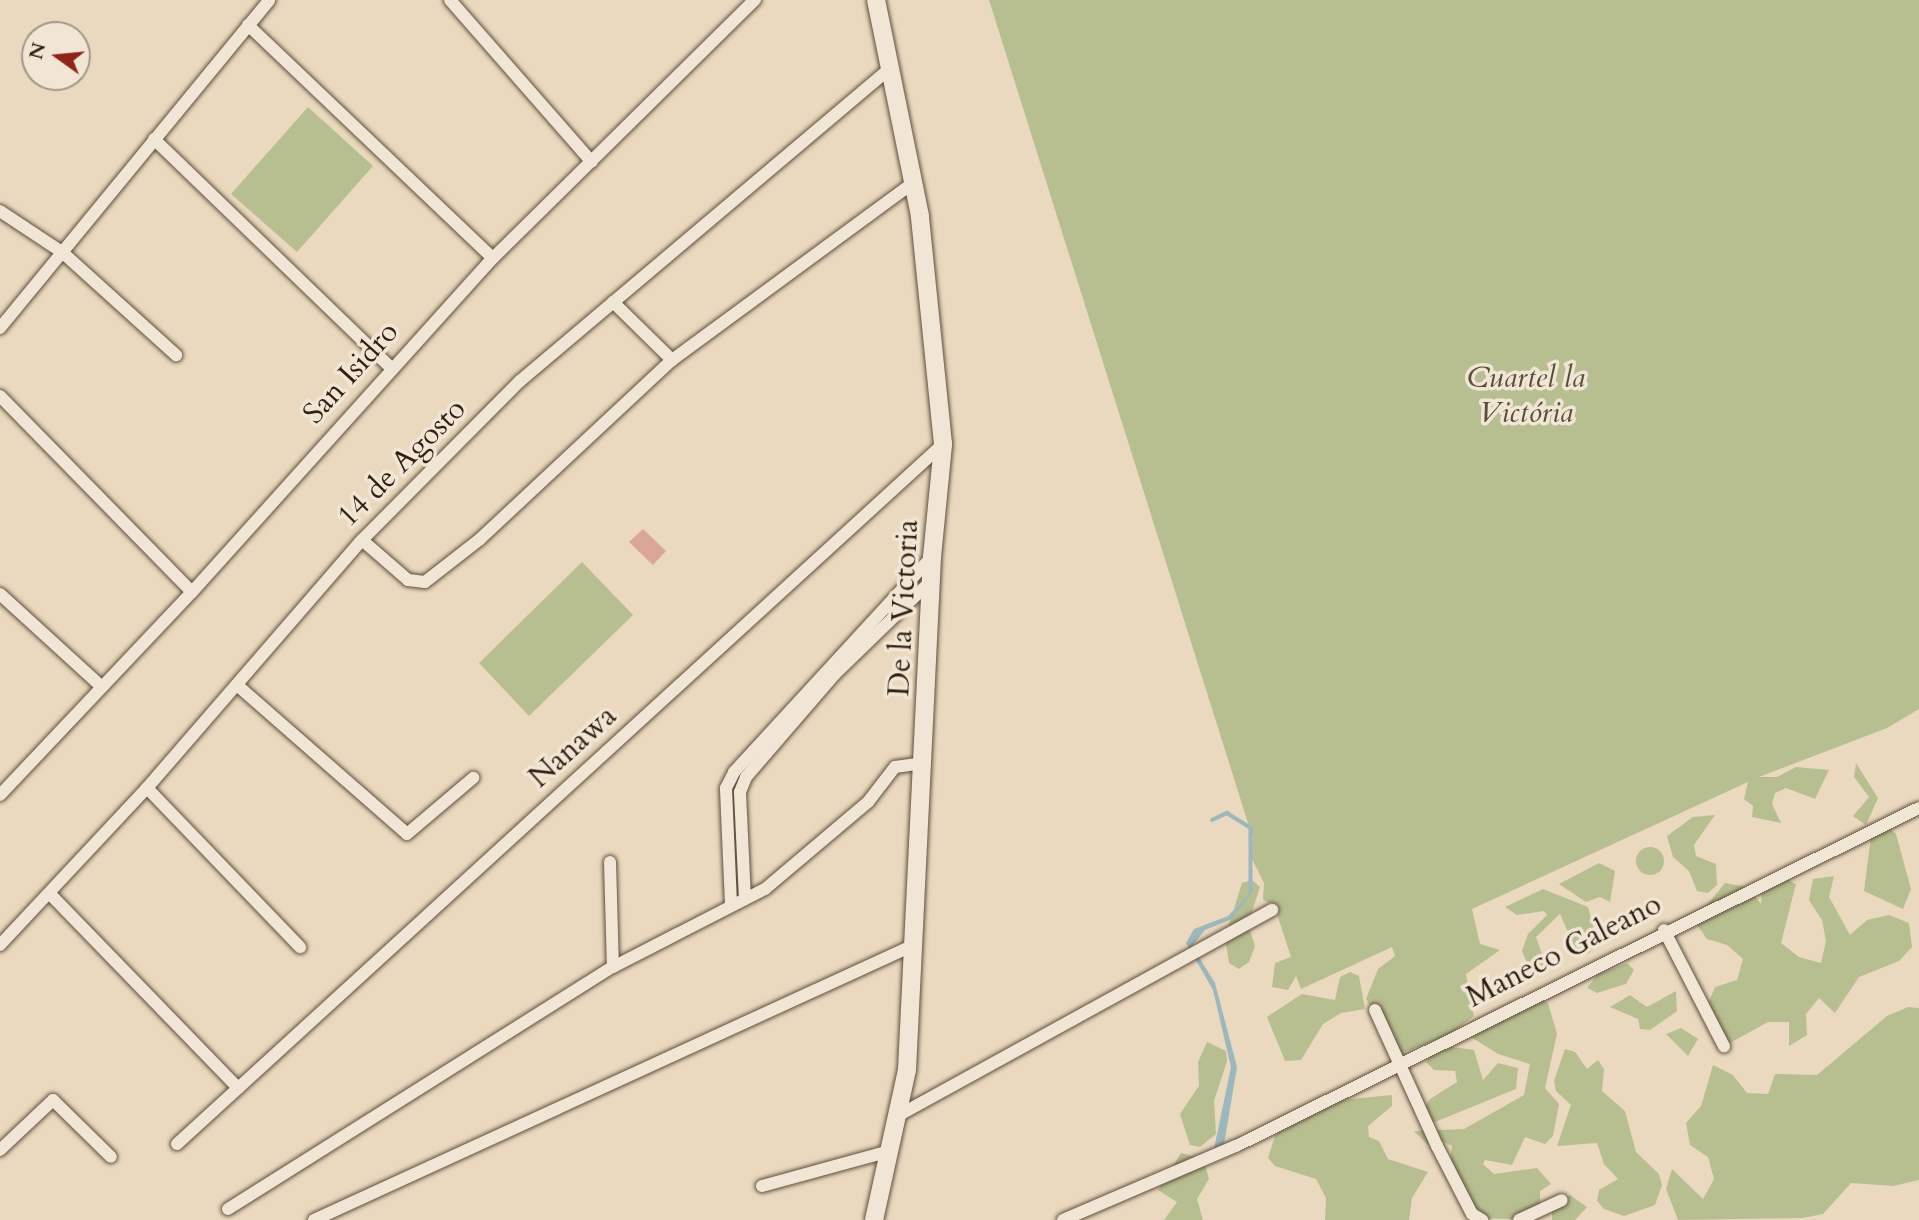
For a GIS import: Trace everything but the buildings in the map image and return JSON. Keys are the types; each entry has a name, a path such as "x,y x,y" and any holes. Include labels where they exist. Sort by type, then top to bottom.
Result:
{"main road":[{"name":"De la Victoria","path":"874,1220 907,1070 925,763 932,557 943,444 913,183 876,0"}],"street":[{"path":"0,328 269,0"},
{"path":"450,0 592,162"},
{"name":"San Isidro","path":"0,795 192,592 391,368 493,258 755,0"},
{"path":"247,25 493,258"},
{"name":"14 de Agosto","path":"0,945 51,895 147,789 362,540 520,382 890,68"},
{"path":"154,139 391,368"},
{"path":"362,540 408,580 425,582 480,539 672,360 913,183"},
{"path":"0,211 62,253 176,355"},
{"path":"612,302 672,360"},
{"path":"0,396 192,592"},
{"name":"Nanawa","path":"177,1144 943,444"},
{"path":"731,904 726,788 734,772 826,667 932,557"},
{"path":"745,900 740,792 746,777 834,675 931,582"},
{"path":"0,594 102,687"},
{"path":"237,685 407,834 473,778"},
{"path":"228,1209 613,967 731,904 745,900 775,881 869,803 895,767 925,763"},
{"path":"726,788 740,792"},
{"path":"147,789 300,947"},
{"name":"Maneco Galeano","path":"1063,1220 1199,1159 1236,1146 1664,930 1919,808"},
{"path":"610,862 613,967"},
{"path":"51,895 238,1088"},
{"path":"899,1115 1272,910"},
{"path":"1664,930 1724,1046"},
{"path":"314,1220 914,945"},
{"path":"1375,1010 1472,1214 1482,1220"},
{"path":"0,1150 53,1100 111,1157"},
{"path":"762,1186 890,1151"},
{"path":"1519,1220 1562,1200"}],"green space":[{"name":"Cuartel la Victória","path":"989,0 1919,0 1919,709 1887,728 1759,777 1777,777 1796,767 1829,770 1815,799 1786,788 1775,793 1772,804 1781,823 1752,817 1753,806 1744,799 1748,782 1472,909 1480,944 1500,950 1466,974 1474,1016 1449,1035 1399,1054 1366,999 1378,969 1395,956 1392,947 1301,989 1296,976 1288,990 1272,987 1275,963 1291,957 1274,905 1263,900 1264,883 1249,853 1253,839"},
{"path":"308,107 373,166 297,252 231,194"},
{"path":"582,562 633,615 529,716 479,663"},
{"path":"1856,763 1878,798 1866,825 1853,816 1869,797 1854,777"},
{"path":"1715,815 1694,845 1696,856 1716,864 1717,885 1708,893 1697,891 1689,871 1673,857 1667,836 1693,817"},
{"path":"1887,826 1896,834 1911,889 1903,909 1864,891 1871,836"},
{"path":"1650,847 1660,851 1664,861 1660,871 1650,875 1640,871 1636,861 1640,851"},
{"path":"1599,863 1615,871 1610,902 1600,897 1586,902 1559,884"},
{"path":"1777,874 1796,884 1781,943 1799,957 1821,963 1826,941 1822,920 1809,900 1813,879 1834,876 1829,897 1850,935 1867,920 1889,915 1909,923 1912,947 1899,961 1859,977 1835,1013 1819,998 1806,1014 1807,1035 1789,1046 1789,1022 1768,1022 1730,1043 1706,1009 1715,987 1737,980 1743,959 1727,945 1707,939 1694,921 1725,883 1747,887 1761,904 1762,890"},
{"path":"1252,880 1260,887 1248,924 1255,946 1249,962 1239,969 1229,963 1225,938 1242,883"},
{"path":"1543,889 1588,907 1596,938 1590,953 1579,956 1560,914 1536,937 1545,963 1533,978 1522,951 1528,934 1547,915 1544,911 1517,915 1505,907"},
{"path":"1627,963 1634,970 1626,984 1597,993 1587,988 1597,975"},
{"path":"1350,972 1359,976 1365,1009 1341,1013 1323,1024 1301,1060 1285,1061 1267,1017 1302,994 1335,1000 1340,977"},
{"path":"1676,991 1677,1011 1650,1030 1640,1029 1638,1019 1610,1007 1630,995 1647,1007"},
{"path":"1539,998 1548,1003 1557,1034 1545,1088 1559,1104 1553,1136 1545,1144 1525,1137 1512,1165 1485,1160 1483,1164 1494,1174 1537,1168 1551,1184 1540,1191 1540,1207 1530,1220 1479,1218 1450,1164 1452,1146 1442,1141 1428,1145 1414,1131 1464,1129 1524,1095 1530,1064 1498,1054 1471,1037 1473,1026"},
{"path":"1908,1007 1919,1008 1919,1180 1893,1186 1851,1183 1823,1214 1803,1218 1678,1220 1666,1189 1672,1169 1703,1199 1714,1179 1708,1157 1690,1145 1686,1123 1701,1106 1713,1065 1733,1075 1747,1093 1768,1094 1775,1074 1817,1075 1887,1016"},
{"path":"1681,1028 1698,1039 1688,1056 1666,1034"},
{"path":"1207,1042 1226,1051 1227,1061 1214,1101 1216,1134 1200,1147 1190,1145 1180,1114 1199,1086 1198,1062"},
{"path":"1438,1045 1474,1050 1483,1080 1498,1063 1518,1068 1516,1089 1430,1124 1423,1109 1430,1099 1457,1082 1455,1071 1434,1070 1426,1062"},
{"path":"1565,1049 1575,1052 1587,1069 1598,1060 1604,1069 1602,1091 1625,1111 1636,1152 1659,1174 1662,1185 1655,1205 1624,1216 1604,1209 1597,1201 1599,1190 1618,1179 1604,1164 1597,1143 1557,1146 1571,1105 1556,1091 1554,1081"},
{"path":"1392,1095 1392,1106 1368,1126 1369,1137 1379,1141 1388,1159 1428,1172 1412,1198 1409,1220 1325,1220 1326,1198 1316,1179 1275,1166 1268,1158 1275,1136 1290,1119 1331,1101"},
{"path":"1181,1153 1203,1159 1209,1179 1197,1199 1203,1220 1164,1220 1177,1202 1158,1190"},
{"path":"1570,1195 1587,1207 1575,1220 1552,1220 1552,1205"}],"water":[{"path":"1256,887 1232,919 1205,930 1192,946 1215,983 1237,1067 1224,1145 1214,1149 1231,1067 1213,990 1186,943 1194,929 1228,916"}],"waterway":[{"path":"1212,820 1227,813 1251,828 1251,892"}]}
